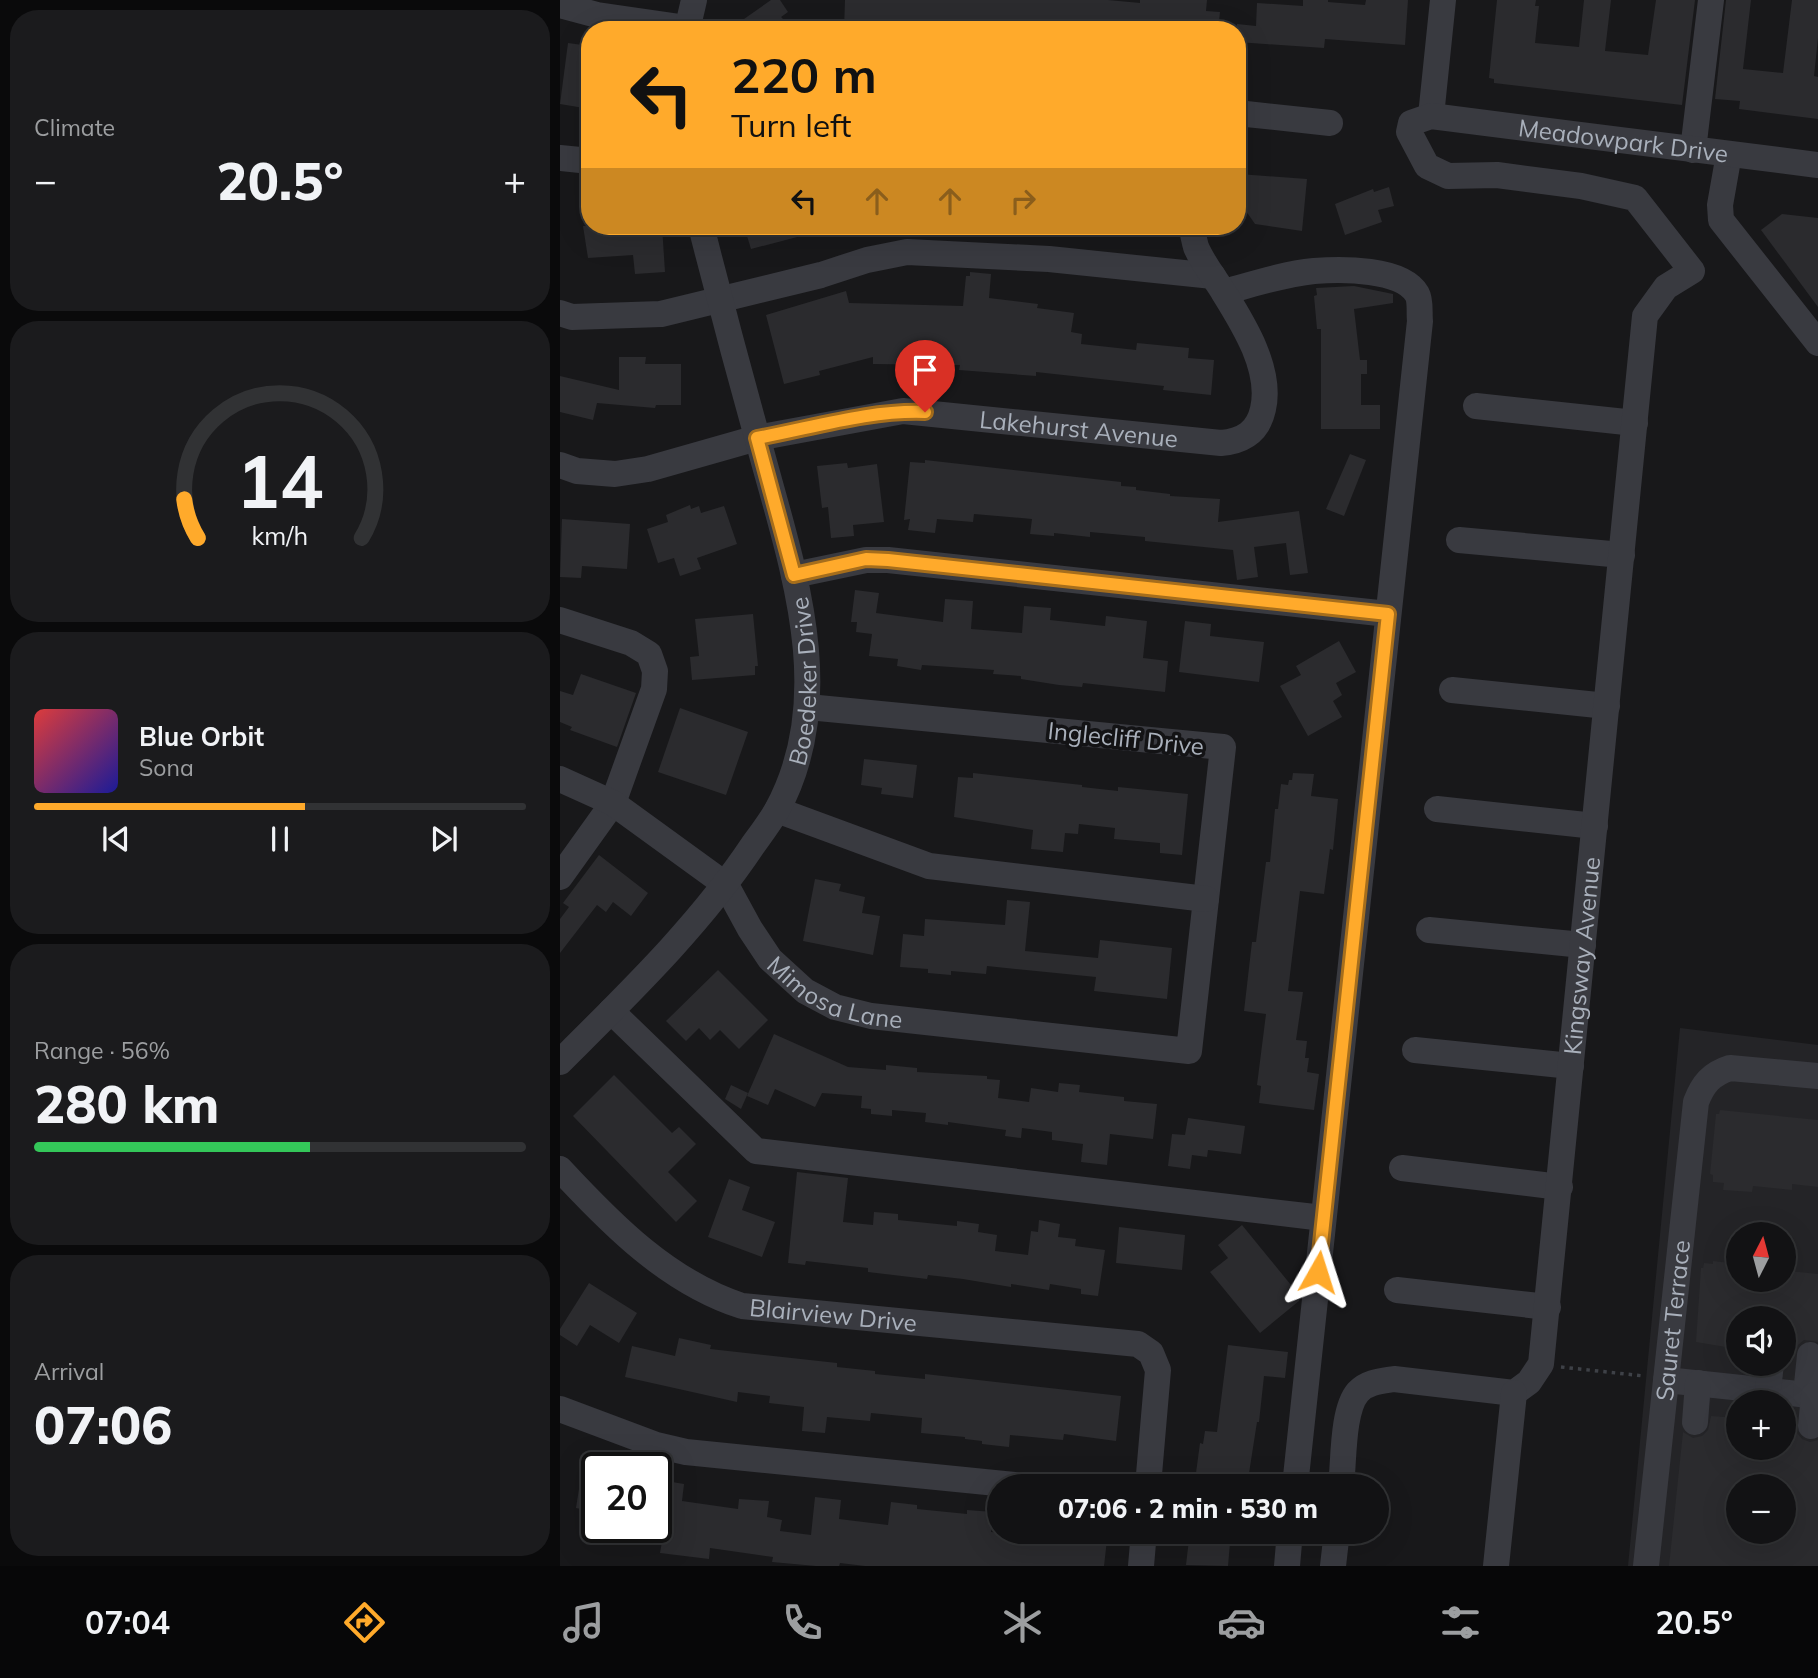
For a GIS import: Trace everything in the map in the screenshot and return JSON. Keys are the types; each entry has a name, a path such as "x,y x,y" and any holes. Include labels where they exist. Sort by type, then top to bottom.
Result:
{"street":[{"path":"689,21 694,0"},
{"path":"1431,116 1443,0"},
{"path":"1693,150 1711,0"},
{"path":"560,5 597,15 636,21"},
{"path":"1246,114 1330,123"},
{"name":"Meadowpark Drive","path":"1431,116 1818,165"},
{"name":"Kingsway Avenue","path":"1431,116 1411,123 1409,132 1427,166 1448,176 1497,175 1581,186 1635,198 1692,271 1666,287 1646,316 1548,1307 1541,1364 1529,1382 1514,1392"},
{"path":"1729,154 1720,205 1721,220 1818,343"},
{"path":"560,158 581,160"},
{"name":"Boedeker Drive","path":"560,1062 611,1011 726,886 777,810 800,755 808,707 806,636 794,575 703,235"},
{"name":"Lakehurst Avenue","path":"560,465 577,471 615,474 648,469 757,438 903,411 1221,443 1236,441 1247,436 1260,421 1265,399 1259,362 1196,247 1193,235"},
{"path":"560,313 572,317 662,314 907,252 1049,259 1218,284 1274,279 1315,271 1379,273 1408,284 1419,296 1419,321 1296,1474"},
{"path":"1476,406 1635,423"},
{"path":"1459,540 1622,555"},
{"path":"794,575 866,559 888,560 1388,614"},
{"path":"560,620 631,643 649,654 654,671 654,689 613,803 560,877"},
{"path":"1452,690 1607,706"},
{"name":"Inglecliff Drive","path":"808,707 1223,747 1189,1051"},
{"name":"Mimosa Lane","path":"560,779 613,803 726,886 770,959 805,991 835,1007 871,1016 1189,1051"},
{"path":"1437,809 1595,826"},
{"path":"777,810 929,866 1206,899"},
{"path":"1429,930 1583,945"},
{"path":"611,1011 756,1152 1323,1218"},
{"path":"1415,1050 1571,1066"},
{"name":"Sauret Terrace","path":"1646,1566 1656,1378 1696,1102 1707,1080 1730,1068 1818,1076"},
{"path":"1402,1168 1559,1186"},
{"name":"Blairview Drive","path":"560,1169 601,1213 661,1264 716,1297 742,1306 1138,1344 1151,1353 1158,1370 1149,1474"},
{"path":"1397,1290 1548,1307"},
{"path":"1810,1355 1813,1395 1811,1426"},
{"path":"1656,1378 1759,1390"},
{"path":"1342,1474 1349,1405 1359,1390 1375,1382 1394,1379 1514,1392 1496,1566"},
{"path":"1695,1422 1698,1383"},
{"path":"560,1409 656,1445 686,1452 987,1482"},
{"path":"1141,1566 1143,1544"},
{"path":"1287,1566 1289,1544"},
{"path":"1333,1566 1336,1544"}],"path":[{"path":"1559,1367 1656,1378"}],"shaded area":[{"path":"1680,1028 1818,1045 1818,1566 1628,1566"}],"building":[{"path":"771,0 780,0 788,12 781,17 785,21 744,19"},
{"path":"845,0 1108,0 1140,3 1140,0 1207,0 1206,11 1220,12 1219,21 844,21"},
{"path":"1303,0 1365,5 1366,0 1408,0 1405,45 1325,39 1324,48 1246,43 1246,25 1256,26 1257,3 1303,6"},
{"path":"1497,0 1536,0 1535,6 1539,6 1535,43 1579,47 1584,0 1611,0 1605,51 1648,55 1656,0 1695,0 1682,105 1494,83 1494,79 1489,78"},
{"path":"1726,0 1751,0 1743,69 1783,73 1792,0 1818,0 1814,76 1818,77 1818,119 1739,109 1740,101 1715,99"},
{"path":"568,43 581,45 581,108 560,104"},
{"path":"1246,175 1307,179 1302,231 1255,224 1246,211"},
{"path":"1389,187 1394,206 1378,210 1382,222 1345,235 1335,204 1373,189 1374,192"},
{"path":"1782,214 1818,218 1818,307 1761,230"},
{"path":"584,235 663,235 665,272 635,274 633,255 588,258"},
{"path":"747,235 805,235 751,249"},
{"path":"970,272 991,274 989,298 1038,304 1037,308 1074,313 1071,332 1082,334 1081,344 1136,350 1137,343 1189,348 1188,358 1214,360 1211,395 1163,390 1164,386 1036,372 1036,376 959,370 960,365 873,364 873,357 819,371 820,375 784,384 766,315 846,291 849,303 963,306 966,276 970,276"},
{"path":"1354,286 1393,294 1393,303 1354,309 1360,360 1367,360 1367,374 1361,374 1361,405 1380,405 1380,429 1321,429 1321,329 1317,329 1314,296 1317,295 1316,288"},
{"path":"619,357 646,357 645,364 681,364 681,405 656,405 655,408 597,403 593,420 560,412 560,376 619,390"},
{"path":"1350,454 1366,460 1344,516 1326,509"},
{"path":"925,460 1121,482 1121,486 1170,496 1220,499 1218,522 1299,511 1308,573 1290,575 1286,543 1254,547 1258,577 1237,580 1233,550 1090,532 1090,537 1054,533 1054,536 1030,534 1032,519 974,514 973,522 937,519 935,533 908,530 910,519 904,520 910,462 925,463"},
{"path":"847,463 848,468 877,464 884,522 853,525 854,536 831,538 828,507 822,508 817,466"},
{"path":"690,505 691,509 699,506 701,513 724,506 737,544 697,558 701,569 680,576 674,558 658,563 647,529 668,522 666,515"},
{"path":"562,519 630,524 627,569 582,566 581,578 560,577"},
{"path":"855,590 879,593 876,613 943,622 945,599 973,601 971,629 1022,633 1024,606 1051,608 1050,620 1105,626 1106,616 1147,621 1143,658 1168,661 1165,692 1083,683 1082,687 1059,685 1021,679 1021,676 993,674 994,670 922,665 921,670 897,666 898,659 869,656 872,634 856,632 857,622 851,622"},
{"path":"753,614 758,666 755,666 755,675 692,680 690,657 699,656 695,619"},
{"path":"1185,621 1211,624 1210,636 1264,642 1259,682 1179,672"},
{"path":"1339,641 1356,672 1336,683 1342,695 1333,701 1342,717 1308,736 1280,686 1301,675 1296,666"},
{"path":"581,674 636,693 617,747 570,730 572,727 560,722 560,691 573,695"},
{"path":"680,708 748,732 726,795 658,772"},
{"path":"864,759 917,765 913,798 881,794 882,788 861,785"},
{"path":"973,773 1118,791 1118,787 1188,794 1182,855 1160,853 1160,843 1114,839 1115,828 1079,824 1078,834 1065,833 1063,852 1031,849 1033,830 954,817 958,777 973,778"},
{"path":"1293,773 1314,774 1311,796 1338,799 1333,850 1330,849 1324,894 1300,891 1288,991 1303,992 1296,1040 1307,1041 1307,1072 1319,1074 1314,1110 1259,1103 1261,1086 1257,1085 1266,1014 1244,1011 1252,942 1256,942 1266,862 1270,862 1275,809 1278,809 1281,784 1288,785"},
{"path":"599,855 648,893 631,916 613,902 606,912 597,905 560,953 560,919 569,907 563,903"},
{"path":"815,879 841,884 839,891 865,897 862,913 880,916 873,955 803,941"},
{"path":"1007,900 1030,902 1025,951 1098,958 1100,940 1172,948 1167,999 1094,991 1096,977 987,966 986,974 951,971 951,975 928,973 928,969 900,967 903,934 924,936 925,919 1005,925"},
{"path":"718,970 768,1020 739,1049 720,1030 710,1040 699,1028 686,1041 666,1021"},
{"path":"774,1034 848,1067 886,1070 886,1065 917,1068 917,1072 987,1076 987,1079 1000,1080 998,1098 1029,1102 1031,1088 1058,1092 1059,1083 1080,1085 1079,1092 1157,1104 1153,1139 1110,1134 1107,1165 1081,1162 1083,1144 1052,1140 1052,1132 1022,1128 1021,1138 1005,1136 1006,1130 948,1122 948,1125 925,1122 926,1113 892,1110 892,1116 871,1114 871,1109 861,1108 862,1096 822,1093 815,1107 775,1089 768,1105 747,1096"},
{"path":"614,1075 672,1133 679,1127 696,1144 668,1172 697,1201 676,1222 573,1116"},
{"path":"731,1085 748,1093 741,1109 725,1099"},
{"path":"1720,1110 1818,1120 1818,1187 1792,1184 1792,1190 1753,1186 1752,1192 1723,1190 1724,1183 1713,1182 1713,1175 1710,1174 1716,1114 1719,1114"},
{"path":"1188,1118 1245,1126 1241,1154 1208,1150 1207,1157 1192,1155 1190,1169 1168,1166 1172,1134 1185,1135"},
{"path":"797,1172 848,1178 843,1222 873,1225 874,1212 898,1214 898,1220 957,1226 957,1221 979,1224 978,1232 997,1235 995,1251 1028,1255 1031,1231 1038,1232 1039,1220 1060,1224 1058,1237 1076,1239 1075,1246 1105,1250 1098,1296 1081,1294 1081,1289 1050,1284 1049,1290 1011,1284 1011,1287 928,1275 927,1279 868,1272 868,1268 806,1261 805,1265 788,1263"},
{"path":"729,1179 750,1187 742,1210 775,1222 762,1257 708,1237"},
{"path":"1242,1225 1300,1296 1299,1301 1260,1333 1210,1272 1228,1258 1218,1245"},
{"path":"1119,1227 1185,1235 1182,1270 1116,1263"},
{"path":"1713,1261 1726,1263 1726,1292 1796,1292 1796,1272 1818,1274 1818,1342 1804,1340 1796,1350 1796,1306 1726,1306 1726,1347 1696,1342 1701,1268 1704,1263 1713,1264"},
{"path":"589,1283 637,1313 619,1343 590,1325 577,1346 560,1335 560,1329"},
{"path":"679,1338 711,1345 710,1349 837,1363 837,1367 875,1371 875,1374 925,1379 925,1374 1121,1396 1116,1441 1064,1434 1063,1440 1010,1435 1009,1447 982,1444 982,1441 965,1437 921,1433 922,1418 871,1413 870,1421 827,1417 825,1433 802,1431 804,1407 769,1403 770,1396 738,1392 737,1402 625,1377 632,1346 675,1356"},
{"path":"1228,1345 1288,1352 1285,1378 1264,1376 1249,1474 1196,1473 1200,1443 1203,1444 1205,1431 1217,1432"},
{"path":"1711,1416 1726,1417 1726,1460 1796,1460 1796,1428 1802,1439 1810,1442 1818,1440 1818,1566 1669,1566 1683,1432 1693,1438 1702,1436 1708,1430"},
{"path":"672,1482 684,1484 682,1501 738,1509 739,1499 769,1501 767,1517 782,1520 780,1531 811,1535 815,1497 841,1500 839,1519 888,1525 891,1502 917,1505 917,1509 967,1514 967,1510 987,1512 987,1544 1107,1544 1104,1566 865,1566 840,1563 839,1566 816,1566 772,1562 773,1557 710,1548 709,1559 660,1553 662,1543 672,1543"},
{"path":"579,1489 581,1489 581,1509 576,1508"},
{"path":"1188,1544 1230,1544 1228,1566 1186,1565"}],"route":[{"path":"925,412 881,414 757,438 794,575 866,559 888,560 1388,614 1318,1272"}]}
